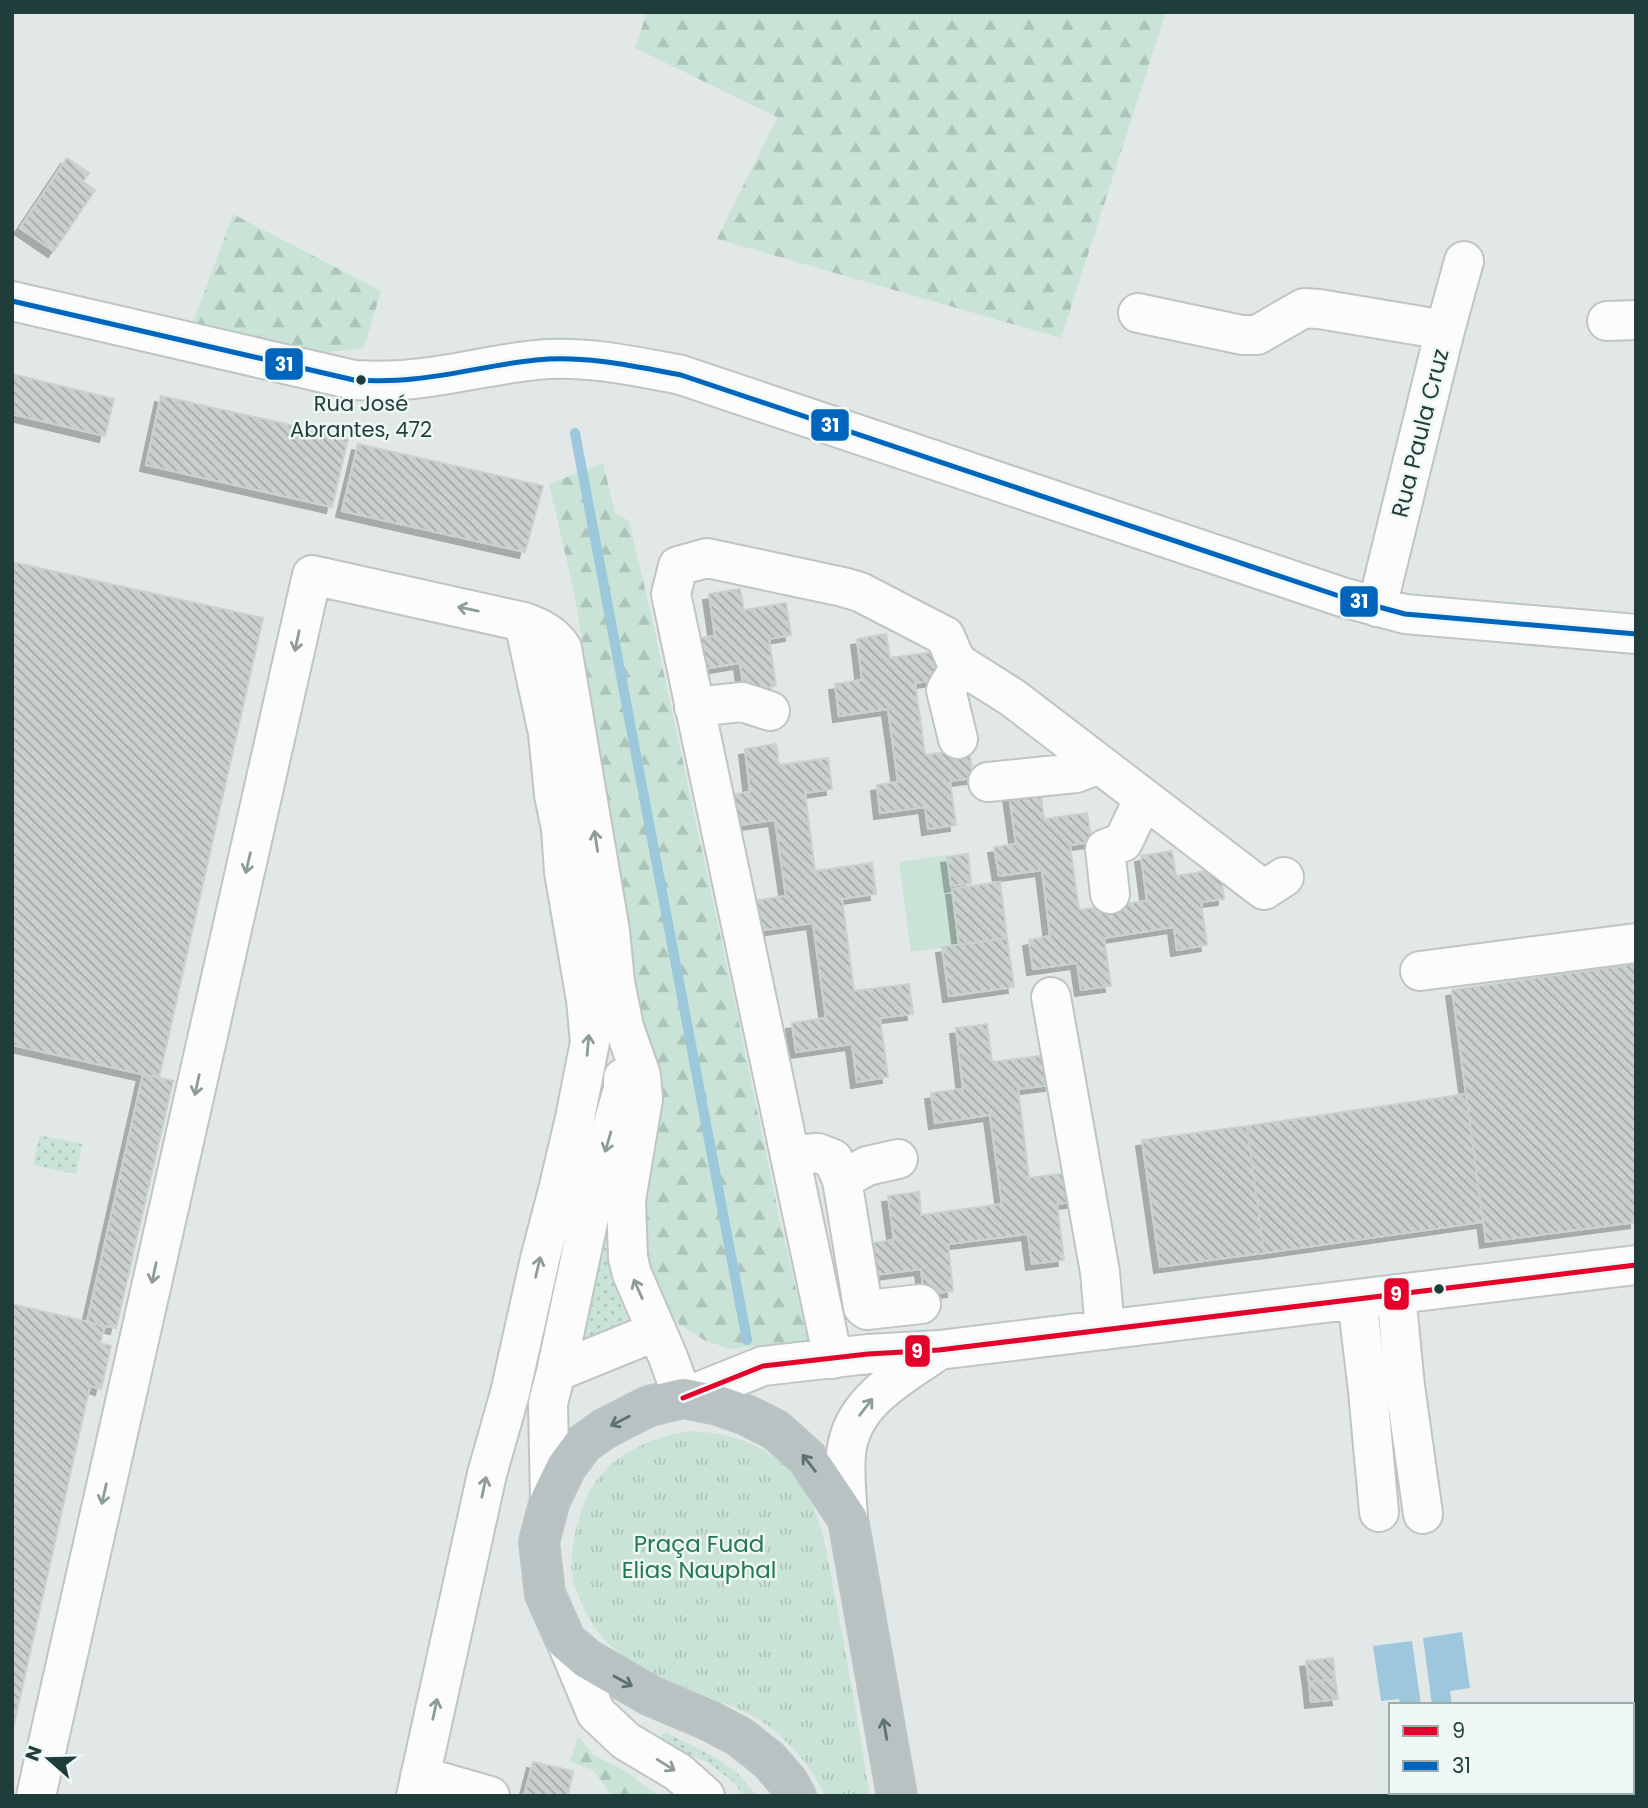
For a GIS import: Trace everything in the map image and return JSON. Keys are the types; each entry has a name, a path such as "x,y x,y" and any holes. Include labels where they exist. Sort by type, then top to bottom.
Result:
{"highway":[{"path":"796,1796 769,1760 740,1737 651,1696 587,1659 566,1641 545,1594 539,1542 550,1500 566,1467 583,1444 604,1429 649,1406 683,1398 718,1405 776,1430 807,1458 848,1519 897,1796"}],"street":[{"name":"Rua Paula Cruz","path":"1377,607 1464,261"},
{"path":"12,301 354,380 413,379 538,360 581,360 636,366 681,375 1328,593 1377,607 1405,614 1636,634"},
{"path":"1138,313 1242,335 1257,335 1304,308 1445,330"},
{"path":"833,1359 671,594 678,566 707,558 860,592 945,636 955,659 961,665 1013,698 1264,890 1283,877"},
{"path":"36,1796 312,575 524,622 556,639 562,648 610,931 615,982 624,1027 641,1075 643,1099 626,1200 627,1248 632,1274 683,1398 763,1366 868,1354 939,1350 1636,1265"},
{"path":"490,1796 418,1786 486,1474 510,1393 590,1042 564,872 548,733 524,622"},
{"path":"958,739 946,690 961,665"},
{"path":"694,707 742,702 770,710"},
{"path":"988,782 1076,774 1099,764"},
{"path":"1110,894 1105,849 1123,842 1144,798"},
{"path":"561,829 578,875 592,932 615,982"},
{"path":"1420,971 1636,943"},
{"path":"1051,997 1100,1272 1105,1330"},
{"path":"550,1500 548,1402 597,1180 623,1089 624,1027"},
{"path":"790,1155 818,1153 833,1158 842,1180 863,1307 867,1310 921,1304"},
{"path":"842,1180 867,1166 898,1159"},
{"path":"1396,1294 1405,1386 1423,1514"},
{"path":"1357,1299 1379,1512"},
{"path":"556,1372 657,1331"},
{"path":"848,1519 846,1455 849,1436 857,1418 874,1396 939,1350"},
{"path":"566,1641 596,1713 626,1741 678,1772 705,1796"}],"green space":[{"path":"647,12 1166,12 1061,338 717,239 777,117 635,48"},
{"path":"233,214 381,291 364,348 318,353 193,323"},
{"path":"603,463 615,513 629,521 651,614 780,1221 808,1340 730,1349 704,1340 680,1325 664,1307 640,1240 657,1109 574,592 549,484"},
{"path":"947,855 959,945 911,952 899,862"},
{"path":"40,1135 82,1144 76,1174 33,1165"},
{"path":"607,1220 608,1262 619,1299 631,1325 578,1348"},
{"name":"Praça Fuad Elias Nauphal","path":"691,1431 723,1435 753,1444 791,1472 809,1498 827,1553 870,1796 825,1796 814,1775 799,1756 783,1738 764,1723 743,1711 638,1666 604,1639 590,1621 574,1584 571,1561 578,1523 590,1490 612,1464 641,1445"},
{"path":"664,1733 717,1758 738,1774 757,1796 745,1796 732,1781 708,1763 662,1742"},
{"path":"578,1736 593,1755 627,1772 659,1796 612,1796 593,1770 570,1762"}],"water":[{"path":"1462,1632 1470,1688 1450,1691 1452,1703 1432,1703 1423,1638"},
{"path":"1412,1641 1421,1703 1400,1703 1399,1699 1381,1701 1373,1646"}],"building":[{"path":"67,158 89,173 83,182 95,190 54,251 20,228"},
{"path":"12,374 114,399 105,436 12,414"},
{"path":"161,396 348,438 332,507 146,465"},
{"path":"358,444 543,486 525,552 342,511"},
{"path":"12,562 263,618 159,1078 12,1045"},
{"path":"740,589 744,610 786,603 791,635 769,639 776,686 744,691 740,663 697,670 693,639 715,636 709,594"},
{"path":"886,634 890,658 934,652 937,680 915,683 925,755 969,749 973,778 950,781 956,825 928,829 925,807 880,813 877,785 898,782 888,709 839,716 835,684 862,680 857,639"},
{"path":"776,744 779,765 828,758 832,789 805,793 815,871 872,863 876,894 842,899 854,991 909,984 913,1014 880,1018 888,1077 857,1082 852,1044 796,1052 792,1023 826,1018 813,923 758,931 753,901 786,896 775,820 733,826 729,795 750,792 745,749"},
{"path":"1040,789 1044,819 1087,813 1092,842 1070,845 1079,910 1147,901 1141,856 1172,851 1176,876 1220,869 1224,899 1201,902 1207,945 1177,950 1174,927 1104,938 1111,986 1081,990 1077,963 1033,969 1029,940 1050,936 1042,870 999,876 994,847 1016,844 1009,794"},
{"path":"968,854 971,883 951,886 947,857"},
{"path":"1000,882 1007,938 959,945 952,889"},
{"path":"1007,938 1014,987 949,996 942,947"},
{"path":"1636,964 1636,1222 1486,1242 1452,990"},
{"path":"987,1024 992,1062 1047,1055 1051,1085 1018,1089 1029,1178 1082,1171 1085,1200 1057,1204 1064,1260 1032,1264 1028,1234 948,1244 953,1291 924,1295 921,1269 876,1275 872,1243 894,1240 888,1196 919,1192 921,1215 1002,1204 990,1115 935,1123 931,1093 963,1089 956,1028"},
{"path":"143,1074 173,1081 116,1328 87,1322"},
{"path":"1466,1094 1483,1222 1264,1253 1247,1126"},
{"path":"1247,1126 1264,1253 1160,1267 1142,1140"},
{"path":"12,1304 105,1326 100,1343 111,1346 101,1389 90,1386 12,1733"},
{"path":"1333,1658 1335,1679 1309,1682 1306,1661"},
{"path":"1335,1679 1338,1699 1311,1702 1309,1682"},
{"path":"533,1762 573,1771 568,1796 524,1796"}],"waterway":[{"path":"575,433 747,1340"}],"transit line":[{"name":"31","path":"12,301 354,380 413,379 554,359 609,362 681,375 1342,597 1405,614 1636,634"},
{"name":"9","path":"683,1398 763,1366 868,1354 939,1350 1636,1265"}],"place":[{"name":"Rua José Abrantes, 472","path":"361,380"}]}
